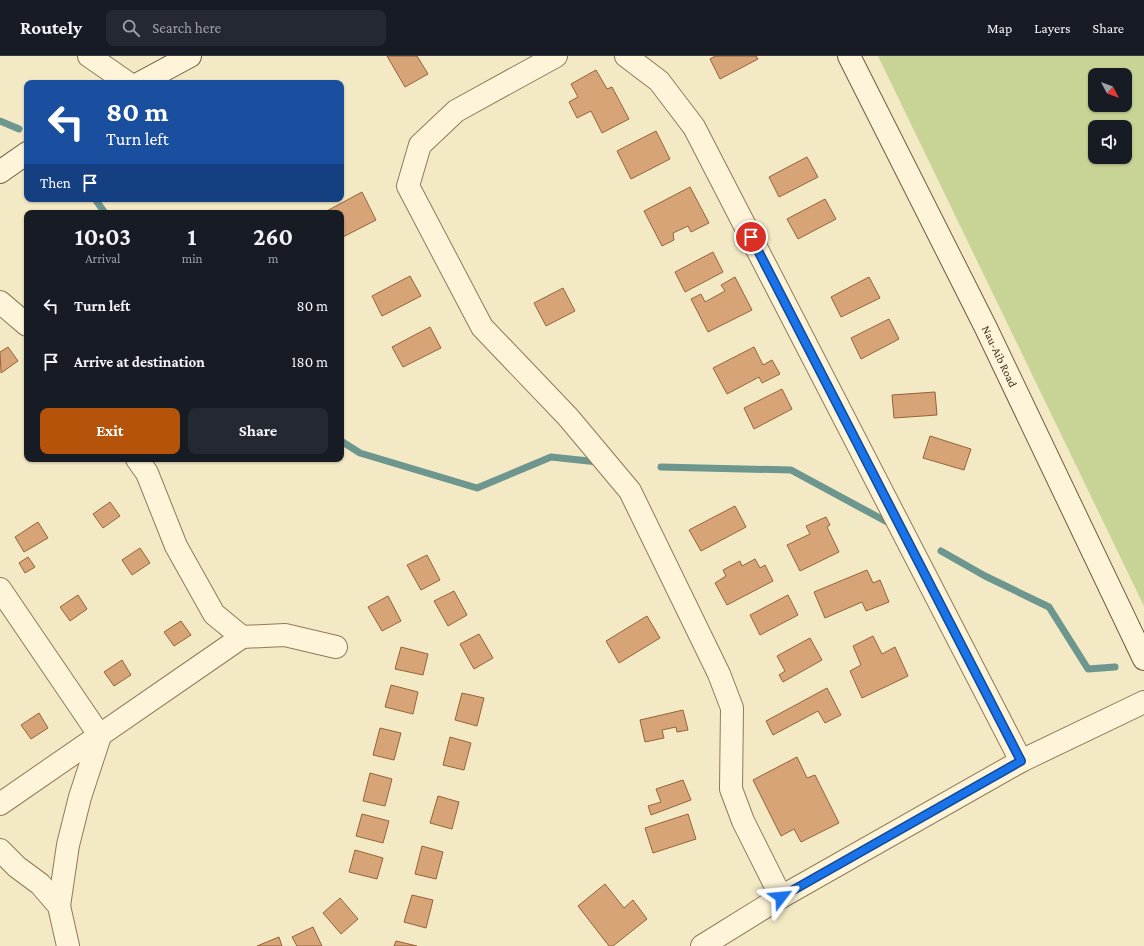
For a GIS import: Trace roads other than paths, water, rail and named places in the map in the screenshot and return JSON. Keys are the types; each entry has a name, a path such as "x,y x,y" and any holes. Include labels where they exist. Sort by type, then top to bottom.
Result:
{"street":[{"path":"89,56 124,80"},
{"path":"146,80 190,56"},
{"path":"556,56 456,111 420,144 408,186 482,327 568,417 630,491 722,681 732,708 731,789 742,821 781,897"},
{"path":"626,56 659,81 694,127 1021,761"},
{"name":"Nau-Aib Road","path":"849,56 986,328 1144,659"},
{"path":"0,172 24,155"},
{"path":"0,302 24,322"},
{"path":"139,462 147,473 176,546 214,614 242,637"},
{"path":"0,589 100,736"},
{"path":"0,804 242,637 285,635 336,647"},
{"path":"702,946 781,897 1021,761 1144,702"},
{"path":"68,946 59,906 68,845 80,797 100,736"},
{"path":"0,850 17,867 40,884 59,906"}],"waterway":[{"path":"0,121 19,129"},
{"path":"97,202 103,210"},
{"path":"344,443 360,453 477,488 551,457 598,462"},
{"path":"661,467 791,470 889,523"},
{"path":"941,551 985,576 1049,607 1088,669 1115,667"}]}
